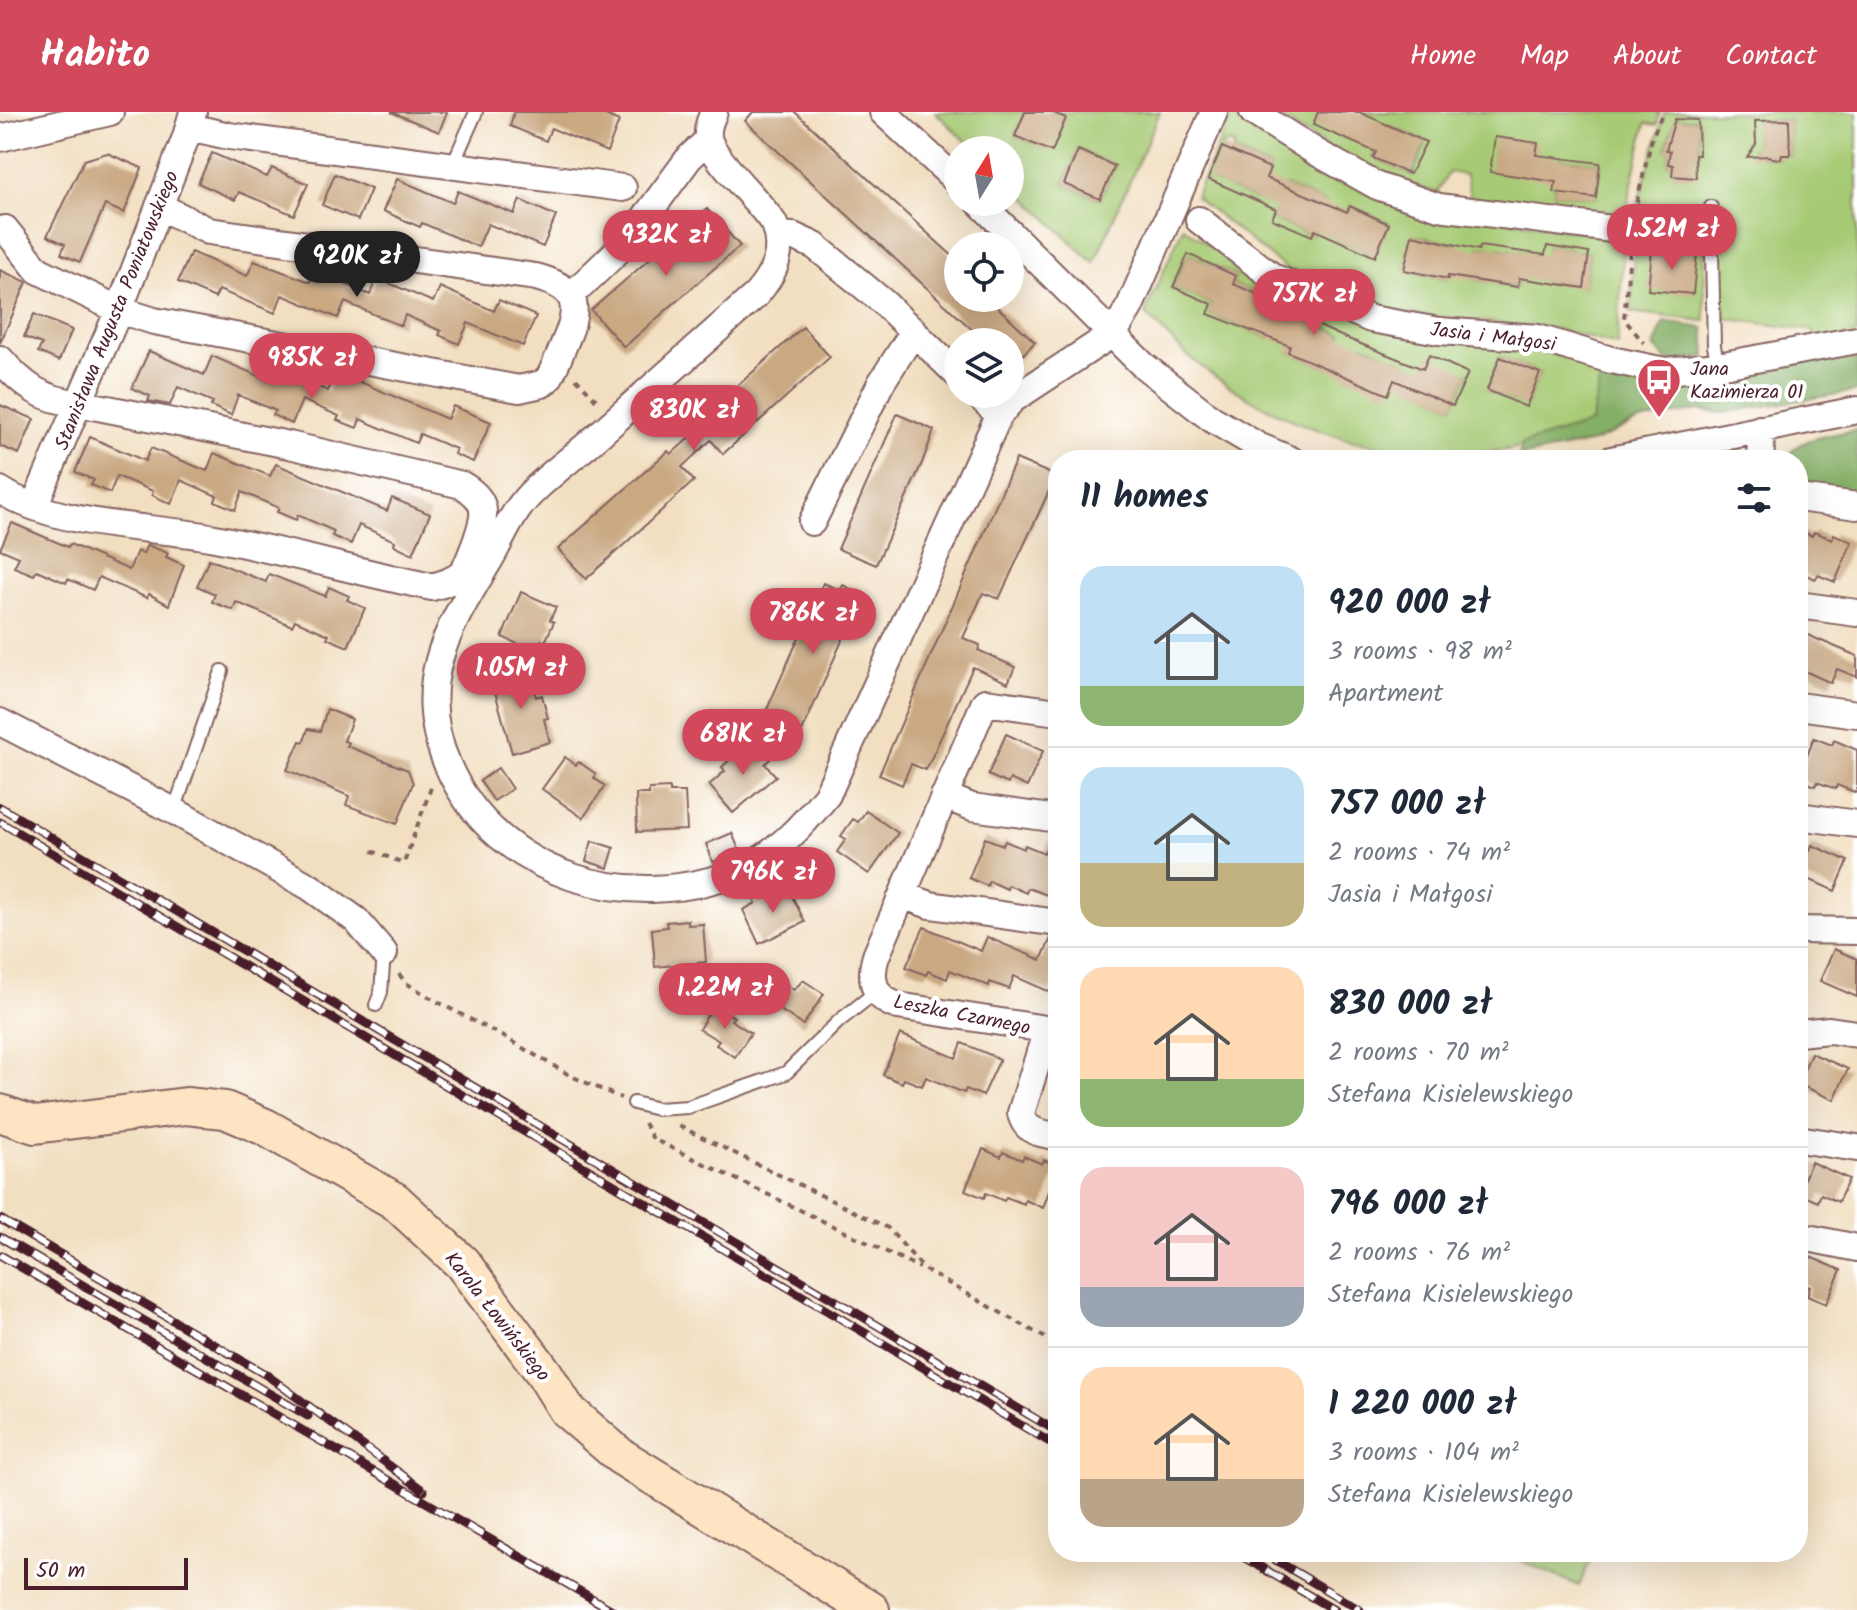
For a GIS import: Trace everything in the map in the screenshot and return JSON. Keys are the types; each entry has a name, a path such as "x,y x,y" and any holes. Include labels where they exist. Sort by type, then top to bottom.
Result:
{"main road":[{"name":"Karola Łowińskiego","path":"0,1113 35,1125 186,1106 225,1110 265,1127 395,1201 462,1263 544,1373 567,1410 620,1456 871,1610"}],"street":[{"path":"0,138 110,112"},
{"path":"714,112 708,127 708,140 767,213 778,235 779,255 774,272 756,295 521,504 461,609 440,658 433,704 441,751 462,794 479,818 511,846 536,862 569,877 626,888 689,885 743,869 768,855 813,813 837,777 999,415 1012,400 1114,333 1130,306 1214,112"},
{"path":"883,112 944,169"},
{"path":"1253,112 1377,186 1439,207 1626,231"},
{"path":"191,120 229,136 623,188"},
{"name":"Stanisława Augusta Poniatowskiego","path":"34,506 119,310 191,120"},
{"path":"581,286 627,242 689,158 708,140"},
{"path":"5,229 38,270 119,310 154,321 519,389 542,384 549,378 575,313 570,295 556,282 209,231 159,206"},
{"path":"993,216 1143,365 1212,419 1267,450"},
{"name":"Jasia i Małgosi","path":"1199,220 1273,277 1371,319 1439,331 1538,338 1611,360 1665,371 1718,366 1857,340"},
{"path":"778,235 793,236 815,246 863,284 944,361"},
{"path":"812,522 881,383 914,331"},
{"path":"0,359 36,393 55,401 289,445 462,485 472,491 485,512 466,568 446,583 432,587 217,539 72,517 34,506 0,490"},
{"path":"992,408 999,415"},
{"path":"1659,450 1857,410"},
{"path":"1760,429 1761,450"},
{"path":"1808,499 1857,506"},
{"path":"1808,606 1857,613"},
{"name":"Leszka Czarnego","path":"1048,711 985,702 873,966 872,981 876,992 898,1006 1048,1029"},
{"path":"1808,707 1857,714"},
{"path":"0,722 174,811 310,887 356,920 384,953"},
{"path":"944,796 972,807 1048,818"},
{"path":"1808,817 1857,824"},
{"path":"902,895 930,905 1048,922"},
{"path":"1808,930 1857,931"},
{"path":"1808,1032 1829,1030 1857,1034"},
{"path":"1048,1043 1021,1113 1026,1126 1048,1134"},
{"path":"1808,1141 1857,1148"},
{"path":"1808,1238 1857,1248"}],"lane":[{"path":"452,166 476,112"},
{"path":"1711,207 1714,346 1718,366"},
{"path":"174,811 222,671"},
{"path":"376,1005 381,992 384,953"},
{"path":"634,1103 657,1109 688,1107 786,1073 839,1021 876,992"}],"path":[{"path":"1663,112 1652,138 1626,231 1624,319 1665,371"},
{"path":"558,358 600,405"},
{"path":"372,851 404,863 435,777 447,764"},
{"path":"634,1103 653,1139 925,1270 1048,1339"},
{"path":"888,1228 925,1270"}],"green space":[{"path":"935,112 1025,112 1015,136 960,136"},
{"path":"1051,112 1160,112 1094,263 1024,196 1024,140 1052,151","holes":["1078,150 1115,166 1100,199 1064,184"]},
{"path":"1272,112 1318,112 1363,118 1366,112 1660,112 1657,125 1646,123 1624,218 1470,198 1466,175 1449,172 1437,193 1361,168","holes":["1388,125 1426,142 1412,175 1373,157","1559,158 1600,163 1596,198 1554,193"]},
{"path":"1665,112 1857,112 1857,334 1818,341 1812,330 1722,318 1719,208 1704,206 1705,321 1630,312 1639,199","holes":["1675,119 1698,119 1699,154 1673,165 1668,164 1670,151 1666,149","1789,120 1790,155 1782,155 1780,159 1751,154 1752,149 1756,148 1756,121"]},
{"path":"1232,115 1310,164 1384,201 1624,239 1617,345 1557,329 1408,314 1343,296 1285,268 1195,197","holes":["1227,143 1235,146 1233,151 1270,168 1256,200 1209,179","1286,186 1326,203 1312,236 1272,219","1350,206 1389,223 1375,256 1336,239","1412,235 1455,244 1447,279 1405,270","1480,246 1523,252 1517,287 1475,280","1547,246 1589,253 1584,287 1542,281"]},
{"path":"1183,227 1289,297 1525,344 1602,371 1591,423 1502,450 1408,450 1336,436 1298,422 1227,384 1181,349 1145,313","holes":["1188,254 1236,276 1233,284 1283,305 1269,338 1209,314 1212,304 1173,287","1301,318 1341,334 1327,368 1289,352","1362,344 1402,361 1348,377","1500,357 1540,373 1526,406 1487,390","1468,373 1453,406 1415,388"]},
{"path":"1664,322 1704,328 1706,357 1669,362 1654,347"},
{"path":"1857,351 1857,391 1721,413 1699,410 1639,421 1594,442 1554,450 1521,450 1522,444 1591,423 1602,371 1666,384"},
{"path":"1857,430 1857,501 1808,494 1808,450 1793,450 1817,438"},
{"path":"1524,1562 1590,1562 1579,1586"}],"building":[{"path":"391,112 447,112 439,132"},
{"path":"514,112 599,112 619,121 607,152 551,128 546,141 510,126"},
{"path":"753,112 795,112 944,248 944,304 745,121"},
{"path":"1025,112 1051,112 1066,118 1052,152 1024,140 1024,136 1015,136"},
{"path":"1318,112 1359,112 1426,142 1410,174 1373,158 1376,152 1313,125"},
{"path":"1675,119 1698,120 1696,178 1672,176 1673,165 1668,164 1670,151 1666,150"},
{"path":"1789,120 1790,155 1782,155 1781,159 1747,157 1756,144 1755,121"},
{"path":"1495,137 1538,143 1536,155 1600,163 1596,198 1554,193 1556,182 1490,172"},
{"path":"1222,147 1270,168 1266,178 1347,212 1350,206 1389,224 1375,257 1315,230 1312,236 1272,219 1276,209 1208,179"},
{"path":"1078,150 1115,166 1100,199 1064,184"},
{"path":"107,153 142,168 124,213 105,205 80,262 61,254 65,244 47,236 84,160"},
{"path":"212,153 267,177 272,168 308,184 294,215 239,192 235,200 198,183"},
{"path":"335,174 371,189 358,220 322,205"},
{"path":"397,179 453,203 458,191 514,214 520,200 556,216 543,247 488,224 478,247 422,223 420,227 383,211"},
{"path":"707,209 740,246 624,347 591,310"},
{"path":"1412,235 1479,250 1480,246 1545,255 1547,246 1589,253 1584,288 1519,278 1518,287 1448,276 1448,279 1404,270"},
{"path":"1652,250 1697,254 1693,294 1648,290"},
{"path":"191,252 247,276 254,261 310,282 315,271 370,295 377,278 433,302 440,287 494,311 499,300 536,316 523,346 468,323 459,344 439,335 441,331 405,315 401,326 345,302 338,318 282,295 275,313 219,290 215,298 178,282"},
{"path":"1188,254 1236,276 1233,284 1283,305 1282,309 1341,336 1423,369 1429,355 1468,373 1453,406 1394,380 1388,395 1288,352 1290,346 1208,314 1212,304 1173,287"},
{"path":"0,270 27,282 0,343"},
{"path":"953,312 1003,312 1020,328 970,328"},
{"path":"34,314 72,330 59,361 38,352 42,344 24,337"},
{"path":"803,327 830,357 723,454 711,440 682,467 694,481 586,579 558,549 668,451 671,454 700,429 695,424"},
{"path":"1024,332 1035,342 1024,353"},
{"path":"149,351 204,375 212,356 268,380 273,367 328,391 337,372 447,419 453,406 491,422 473,462 454,454 456,449 420,434 416,443 360,419 357,428 337,420 339,416 302,400 292,424 273,415 276,411 238,395 231,415 211,406 213,402 178,387 170,405 148,401 150,396 132,388"},
{"path":"1500,357 1540,373 1526,407 1487,390"},
{"path":"0,405 34,419 19,454 0,446"},
{"path":"897,414 934,430 876,565 838,549"},
{"path":"90,437 145,461 151,448 207,471 214,453 270,476 276,464 387,511 392,498 430,514 413,554 394,545 395,541 359,525 351,544 332,536 334,531 298,515 296,520 277,512 279,508 242,492 235,510 215,501 217,496 181,480 171,504 152,495 153,491 117,476 110,493 91,485 94,480 75,472"},
{"path":"1016,459 1048,473 1048,493 999,599 983,593 963,638 980,645 978,650 1015,667 1008,683 973,667 926,770 911,764 902,785 879,775"},
{"path":"12,523 129,570 137,551 143,554 147,545 168,553 166,557 184,565 169,605 149,594 147,598 99,577 93,590 68,579 66,583 37,570 34,575 14,567 19,557 0,549"},
{"path":"1814,532 1832,539 1834,534 1852,542 1835,582 1818,575 1816,579 1808,576 1808,534 1812,536"},
{"path":"209,559 266,582 269,574 325,596 329,587 349,596 347,600 365,608 348,647 295,620 292,626 236,602 233,610 212,602 215,594 197,586"},
{"path":"823,583 840,590 843,585 862,595 802,732 764,716"},
{"path":"521,592 556,607 550,620 554,622 545,642 541,640 536,652 502,637"},
{"path":"1808,635 1857,656 1857,677 1837,669 1831,683 1808,673"},
{"path":"504,669 529,671 536,697 542,695 550,742 512,753 492,681 507,677"},
{"path":"327,709 352,719 344,741 349,743 347,746 408,770 413,783 397,824 346,805 349,796 287,770 308,729 320,731"},
{"path":"1006,734 1043,751 1027,787 1010,779 1008,784 988,775"},
{"path":"1814,738 1832,745 1834,740 1857,750 1857,793 1837,785 1836,789 1817,782 1815,786 1808,783 1808,753"},
{"path":"756,742 771,758 765,764 776,776 733,813 709,785 725,771 722,767 738,752 741,756"},
{"path":"565,757 596,774 594,778 605,786 583,818 542,789"},
{"path":"498,768 512,789 494,801 480,781"},
{"path":"670,788 670,792 685,792 687,830 637,832 636,794 649,794 649,789"},
{"path":"866,811 898,833 869,874 837,852 846,839 841,836 848,826 853,819 858,822"},
{"path":"732,833 740,852 713,862 706,844"},
{"path":"985,838 1003,845 1005,841 1024,849 1025,845 1044,853 1048,844 1047,895 1028,888 1026,893 1008,885 1007,889 989,881 987,886 969,878"},
{"path":"592,841 614,848 608,868 586,861"},
{"path":"1812,845 1848,861 1835,891 1808,879 1808,854"},
{"path":"788,888 805,922 759,944 743,910 756,903 753,898 772,889 775,894"},
{"path":"688,920 688,925 703,924 706,962 655,967 652,929 667,927 666,922"},
{"path":"924,927 981,951 987,937 1041,960 1048,945 1048,991 1014,976 1009,989 990,982 989,986 950,970 947,979 906,967"},
{"path":"1834,949 1857,959 1857,997 1820,981"},
{"path":"770,974 794,990 803,980 824,994 803,1025 756,994"},
{"path":"714,1005 734,1017 731,1020 751,1033 735,1057 716,1045 719,1041 699,1029"},
{"path":"900,1034 956,1058 962,1043 1000,1059 983,1096 966,1089 964,1093 926,1077 922,1086 904,1079 902,1083 883,1075"},
{"path":"1811,1053 1848,1069 1834,1100 1808,1088"},
{"path":"983,1149 1001,1157 1003,1152 1022,1160 1024,1156 1042,1164 1044,1160 1048,1162 1048,1194 1043,1208 1025,1200 1024,1204 1006,1197 1004,1201 986,1193 984,1198 965,1190"},
{"path":"1811,1162 1849,1179 1838,1202 1821,1194 1818,1202 1808,1198"},
{"path":"1808,1256 1841,1270 1826,1304 1808,1296"}],"railway":[{"path":"0,807 1048,1426"},
{"path":"0,822 1048,1441"},
{"path":"0,1219 268,1376 424,1491"},
{"path":"0,1237 308,1416"},
{"path":"0,1255 612,1610"},
{"path":"1252,1562 1334,1610"},
{"path":"1279,1562 1360,1610"}],"place":[{"name":"Jana Kazimierza 01","path":"1659,419"}]}
